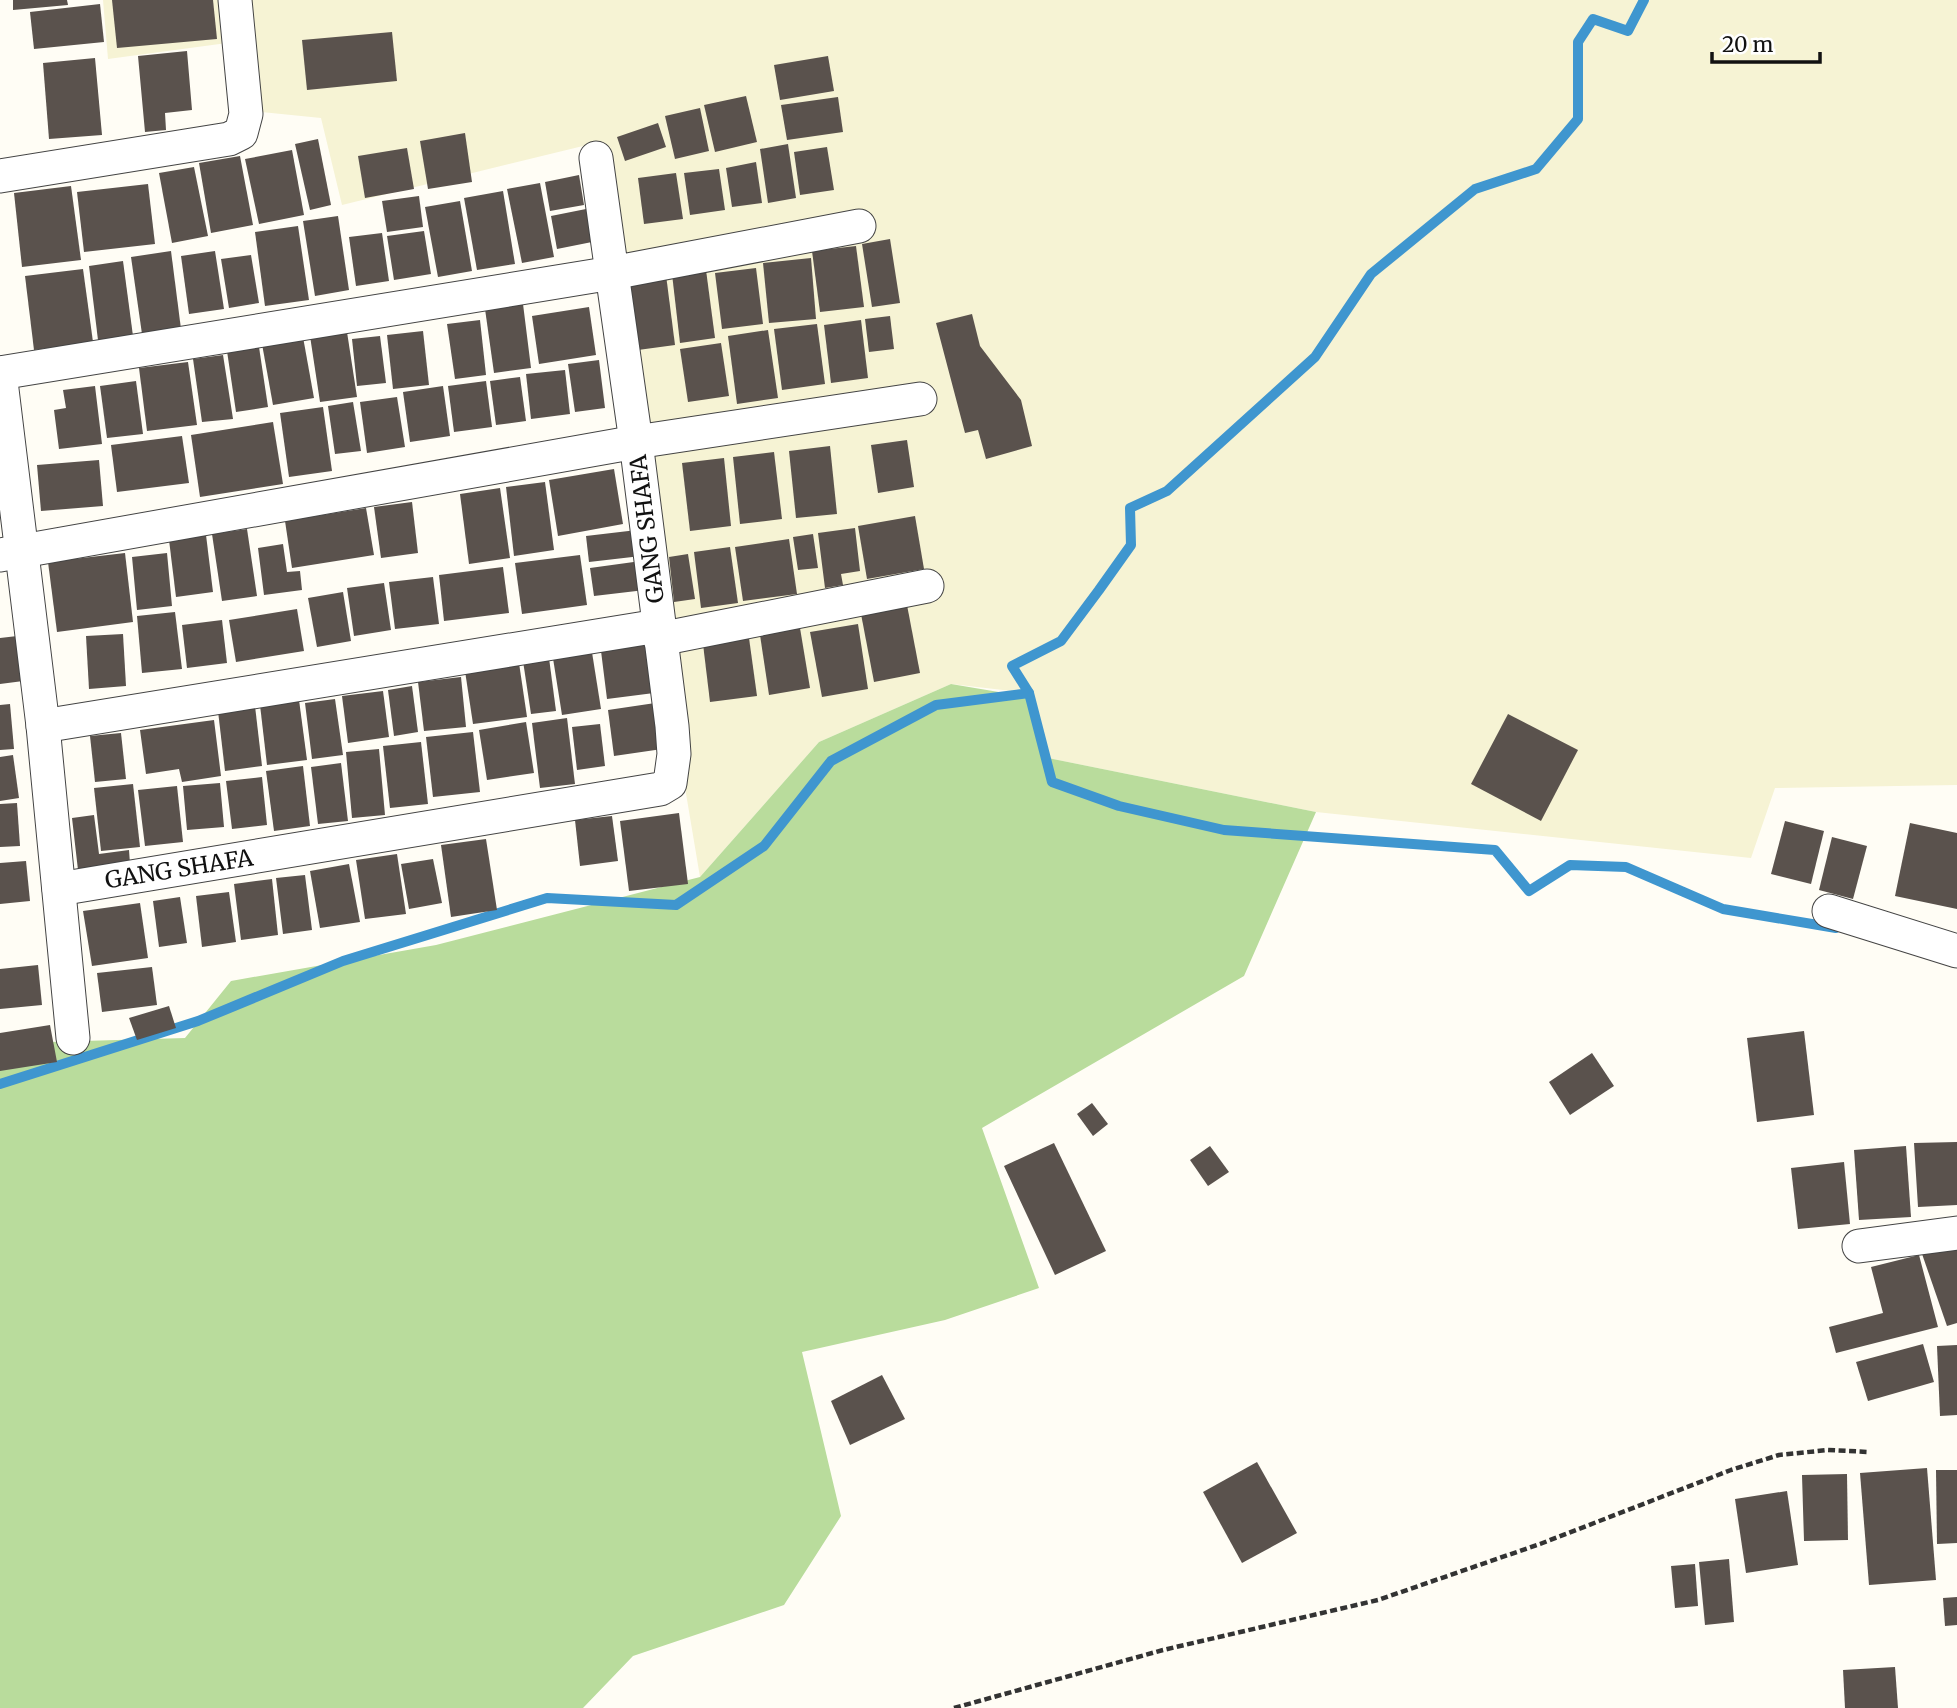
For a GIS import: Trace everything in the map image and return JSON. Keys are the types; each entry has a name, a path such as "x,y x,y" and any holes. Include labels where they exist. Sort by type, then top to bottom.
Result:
{"street":[{"path":"0,176 229,139 241,133 246,114 235,0"},
{"name":"GANG SHAFA","path":"58,889 667,787 673,773 674,754 636,442 596,158"},
{"path":"73,1038 43,726 11,554 0,373 612,273 859,226"},
{"path":"11,554 636,442 920,399"},
{"path":"43,726 659,633 927,586"},
{"path":"1829,911 1957,951"},
{"path":"1859,1246 1957,1233"}],"path":[{"path":"954,1708 1163,1650 1378,1600 1539,1544 1731,1470 1779,1455 1828,1450 1869,1452"}],"shaded area":[{"path":"103,0 1957,0 1957,785 1775,788 1751,858 1316,812 1048,758 1029,693 951,684 819,742 700,877 606,316 583,146 342,205 321,118 251,111 242,41 108,59"}],"green space":[{"path":"951,684 1029,697 1029,693 1048,758 1316,812 1244,976 982,1128 1039,1288 945,1320 802,1352 841,1516 784,1605 633,1656 583,1708 0,1708 0,1057 15,1043 185,1038 231,981 436,945 700,877 819,742"}],"building":[{"path":"13,0 67,0 68,5 13,10"},
{"path":"112,0 213,0 217,39 117,48"},
{"path":"100,4 104,42 34,49 30,12"},
{"path":"392,32 397,81 307,90 302,40"},
{"path":"187,51 192,110 165,113 166,130 145,132 138,56"},
{"path":"828,56 834,91 780,100 774,65"},
{"path":"95,58 102,135 49,139 43,63"},
{"path":"746,96 757,142 715,152 704,105"},
{"path":"838,97 843,132 787,140 781,105"},
{"path":"700,108 709,151 675,159 665,116"},
{"path":"658,123 666,147 625,161 617,137"},
{"path":"465,133 472,182 428,189 420,141"},
{"path":"318,139 331,205 310,210 295,144"},
{"path":"788,144 796,198 768,203 760,149"},
{"path":"827,147 834,190 800,195 794,152"},
{"path":"407,148 414,189 365,198 358,156"},
{"path":"292,150 304,215 259,224 245,159"},
{"path":"240,156 253,225 211,233 199,163"},
{"path":"756,162 762,203 732,207 726,168"},
{"path":"194,167 208,236 172,243 159,173"},
{"path":"719,169 725,210 690,215 684,173"},
{"path":"676,173 683,219 644,224 638,178"},
{"path":"579,175 584,205 550,211 545,182"},
{"path":"540,183 554,257 522,263 507,189"},
{"path":"148,184 155,244 84,252 77,192"},
{"path":"71,186 81,260 22,267 14,193"},
{"path":"503,191 515,264 477,270 464,198"},
{"path":"419,196 423,227 387,232 382,201"},
{"path":"460,201 472,271 438,277 425,207"},
{"path":"586,209 592,242 557,249 551,216"},
{"path":"338,216 349,290 315,296 303,221"},
{"path":"298,226 309,300 265,306 255,232"},
{"path":"424,231 431,274 394,280 387,236"},
{"path":"382,233 389,281 356,286 349,237"},
{"path":"890,239 900,303 872,307 862,244"},
{"path":"856,246 864,307 820,312 812,251"},
{"path":"171,251 181,329 142,334 131,257"},
{"path":"215,251 224,309 189,314 181,256"},
{"path":"251,255 259,303 229,308 221,259"},
{"path":"811,258 816,319 769,323 763,263"},
{"path":"123,261 133,336 98,340 89,266"},
{"path":"756,268 763,324 722,329 715,273"},
{"path":"83,269 93,342 34,350 25,276"},
{"path":"706,270 715,338 680,343 672,274"},
{"path":"666,275 675,345 638,350 630,280"},
{"path":"523,304 531,368 494,373 485,309"},
{"path":"589,307 596,355 539,364 532,316"},
{"path":"972,314 980,346 1021,400 1032,446 986,459 978,430 965,433 936,323"},
{"path":"890,316 894,349 869,352 865,319"},
{"path":"480,320 486,375 455,379 447,324"},
{"path":"861,320 868,378 831,383 824,325"},
{"path":"817,324 825,384 782,390 774,329"},
{"path":"768,330 778,398 737,404 728,336"},
{"path":"423,331 429,385 393,389 387,335"},
{"path":"347,332 357,397 320,402 310,336"},
{"path":"380,336 386,383 357,386 352,339"},
{"path":"303,337 314,398 273,405 262,344"},
{"path":"721,343 729,396 688,402 680,349"},
{"path":"259,347 268,407 236,412 227,351"},
{"path":"223,355 233,419 202,422 193,359"},
{"path":"599,360 605,408 575,412 568,364"},
{"path":"188,362 197,425 147,431 139,368"},
{"path":"565,370 570,414 531,419 526,374"},
{"path":"520,377 526,421 496,425 490,381"},
{"path":"136,381 143,434 107,438 100,386"},
{"path":"486,381 492,427 454,432 448,386"},
{"path":"95,386 102,444 59,449 54,410 66,408 63,390"},
{"path":"443,386 450,436 410,442 403,392"},
{"path":"397,397 405,447 367,453 360,402"},
{"path":"353,402 361,451 335,454 328,406"},
{"path":"323,407 332,471 289,477 280,413"},
{"path":"273,422 283,484 200,497 191,435"},
{"path":"182,436 189,483 117,492 111,445"},
{"path":"907,440 914,487 878,493 871,445"},
{"path":"830,446 837,514 796,518 789,451"},
{"path":"774,452 782,519 740,524 733,457"},
{"path":"724,458 731,526 690,531 682,463"},
{"path":"99,460 103,506 41,511 37,465"},
{"path":"614,469 623,524 558,536 549,480"},
{"path":"545,482 554,550 514,556 506,487"},
{"path":"500,488 510,558 469,564 460,494"},
{"path":"412,502 418,553 381,558 374,507"},
{"path":"366,508 374,555 292,568 285,521"},
{"path":"915,516 924,569 867,579 858,526"},
{"path":"855,528 860,571 841,574 843,585 825,588 818,533"},
{"path":"247,529 257,596 222,601 212,534"},
{"path":"637,530 641,556 589,562 586,536"},
{"path":"813,534 818,568 798,570 793,537"},
{"path":"206,535 213,592 176,597 169,540"},
{"path":"789,539 797,594 743,601 735,547"},
{"path":"283,544 287,572 300,571 302,590 264,595 258,548"},
{"path":"730,547 738,603 701,608 694,552"},
{"path":"125,553 133,622 57,632 48,562"},
{"path":"167,553 172,606 137,610 132,557"},
{"path":"688,554 695,599 674,602 669,557"},
{"path":"580,555 587,605 522,614 515,563"},
{"path":"641,561 645,590 594,596 590,568"},
{"path":"503,567 509,613 444,621 439,575"},
{"path":"433,577 439,624 395,629 389,582"},
{"path":"384,583 391,630 354,636 347,588"},
{"path":"343,592 351,641 317,647 308,598"},
{"path":"907,605 920,673 874,682 861,614"},
{"path":"297,609 304,651 236,662 229,620"},
{"path":"175,612 182,669 142,673 137,616"},
{"path":"222,620 227,663 187,668 182,625"},
{"path":"858,624 868,689 822,697 810,632"},
{"path":"800,628 810,688 769,695 760,635"},
{"path":"123,634 126,686 89,689 86,636"},
{"path":"26,635 31,680 0,684 0,638"},
{"path":"646,637 654,693 607,699 600,643"},
{"path":"749,638 757,696 710,702 703,644"},
{"path":"591,646 601,709 562,715 552,652"},
{"path":"549,658 556,711 531,714 523,661"},
{"path":"519,663 527,717 473,724 465,671"},
{"path":"461,677 466,727 424,731 418,682"},
{"path":"412,686 418,732 394,736 388,690"},
{"path":"383,691 389,737 348,743 342,696"},
{"path":"335,699 343,755 312,759 305,703"},
{"path":"299,700 307,760 267,765 260,705"},
{"path":"662,702 669,748 614,756 608,710"},
{"path":"10,704 14,749 0,750 0,705"},
{"path":"255,706 262,766 225,771 218,711"},
{"path":"1508,714 1578,750 1541,821 1471,784"},
{"path":"567,718 575,784 540,788 532,723"},
{"path":"214,720 221,776 182,782 179,769 146,774 140,730"},
{"path":"526,722 534,773 487,780 479,730"},
{"path":"600,724 605,766 577,770 572,727"},
{"path":"473,732 480,792 433,797 426,737"},
{"path":"121,733 126,779 95,782 90,736"},
{"path":"421,742 428,804 390,808 383,746"},
{"path":"379,749 385,815 352,818 346,752"},
{"path":"13,755 19,798 0,801 0,757"},
{"path":"341,763 348,821 318,824 311,767"},
{"path":"303,766 310,826 274,831 266,771"},
{"path":"262,777 267,825 232,829 226,781"},
{"path":"220,783 224,827 187,830 183,786"},
{"path":"133,784 140,847 101,851 94,788"},
{"path":"177,786 183,842 145,846 138,790"},
{"path":"17,803 20,846 0,847 0,804"},
{"path":"679,813 688,884 629,891 620,821"},
{"path":"94,815 99,854 129,850 130,864 78,870 72,818"},
{"path":"612,816 618,861 580,866 575,820"},
{"path":"1785,821 1824,831 1811,884 1771,874"},
{"path":"1910,823 1957,833 1957,909 1895,896"},
{"path":"1832,837 1867,846 1853,899 1819,890"},
{"path":"486,839 497,910 451,917 441,845"},
{"path":"397,854 406,914 365,919 356,860"},
{"path":"433,859 442,903 409,909 401,864"},
{"path":"26,861 30,901 0,904 0,863"},
{"path":"349,864 360,922 320,928 310,871"},
{"path":"305,875 312,930 283,934 276,878"},
{"path":"272,879 278,935 241,940 234,884"},
{"path":"229,892 236,942 202,947 196,896"},
{"path":"180,897 187,943 159,947 153,901"},
{"path":"140,903 148,958 92,966 83,911"},
{"path":"38,965 42,1005 0,1009 0,969"},
{"path":"152,967 157,1005 102,1012 97,973"},
{"path":"169,1006 176,1028 137,1040 129,1018"},
{"path":"50,1025 57,1062 0,1071 0,1033"},
{"path":"1804,1031 1814,1115 1757,1122 1747,1038"},
{"path":"1592,1053 1614,1086 1570,1115 1549,1082"},
{"path":"1092,1103 1108,1124 1093,1136 1077,1114"},
{"path":"1957,1142 1957,1205 1918,1207 1914,1143"},
{"path":"1054,1143 1106,1251 1055,1275 1004,1166"},
{"path":"1210,1146 1229,1172 1208,1186 1190,1160"},
{"path":"1906,1146 1911,1217 1859,1220 1854,1150"},
{"path":"1844,1162 1850,1224 1798,1229 1791,1168"},
{"path":"1957,1242 1957,1323 1947,1326 1921,1251"},
{"path":"1919,1255 1938,1327 1836,1353 1829,1327 1883,1313 1871,1267"},
{"path":"1923,1344 1934,1382 1868,1401 1856,1362"},
{"path":"1957,1345 1957,1415 1940,1416 1937,1346"},
{"path":"882,1375 905,1419 850,1445 831,1401"},
{"path":"1257,1462 1297,1533 1242,1563 1203,1492"},
{"path":"1927,1468 1936,1580 1869,1585 1860,1473"},
{"path":"1936,1470 1957,1470 1957,1543 1937,1544"},
{"path":"1847,1474 1848,1540 1804,1541 1802,1475"},
{"path":"1787,1491 1798,1565 1746,1573 1735,1499"},
{"path":"1729,1559 1734,1622 1705,1625 1699,1562"},
{"path":"1695,1564 1698,1606 1675,1608 1671,1566"},
{"path":"1957,1597 1957,1625 1945,1626 1943,1598"},
{"path":"1895,1667 1898,1708 1845,1708 1843,1670"}],"waterway":[{"path":"0,1084 198,1021 343,961 547,898 676,905 764,846 831,761 936,705 1029,693 1012,666 1061,641 1131,545 1130,508 1167,491 1315,357 1371,274 1475,189 1536,169 1578,119 1578,42 1593,19 1628,31 1644,0"},
{"path":"1029,693 1052,782 1119,806 1224,830 1495,850 1529,891 1570,865 1626,867 1723,909 1836,928"}]}
